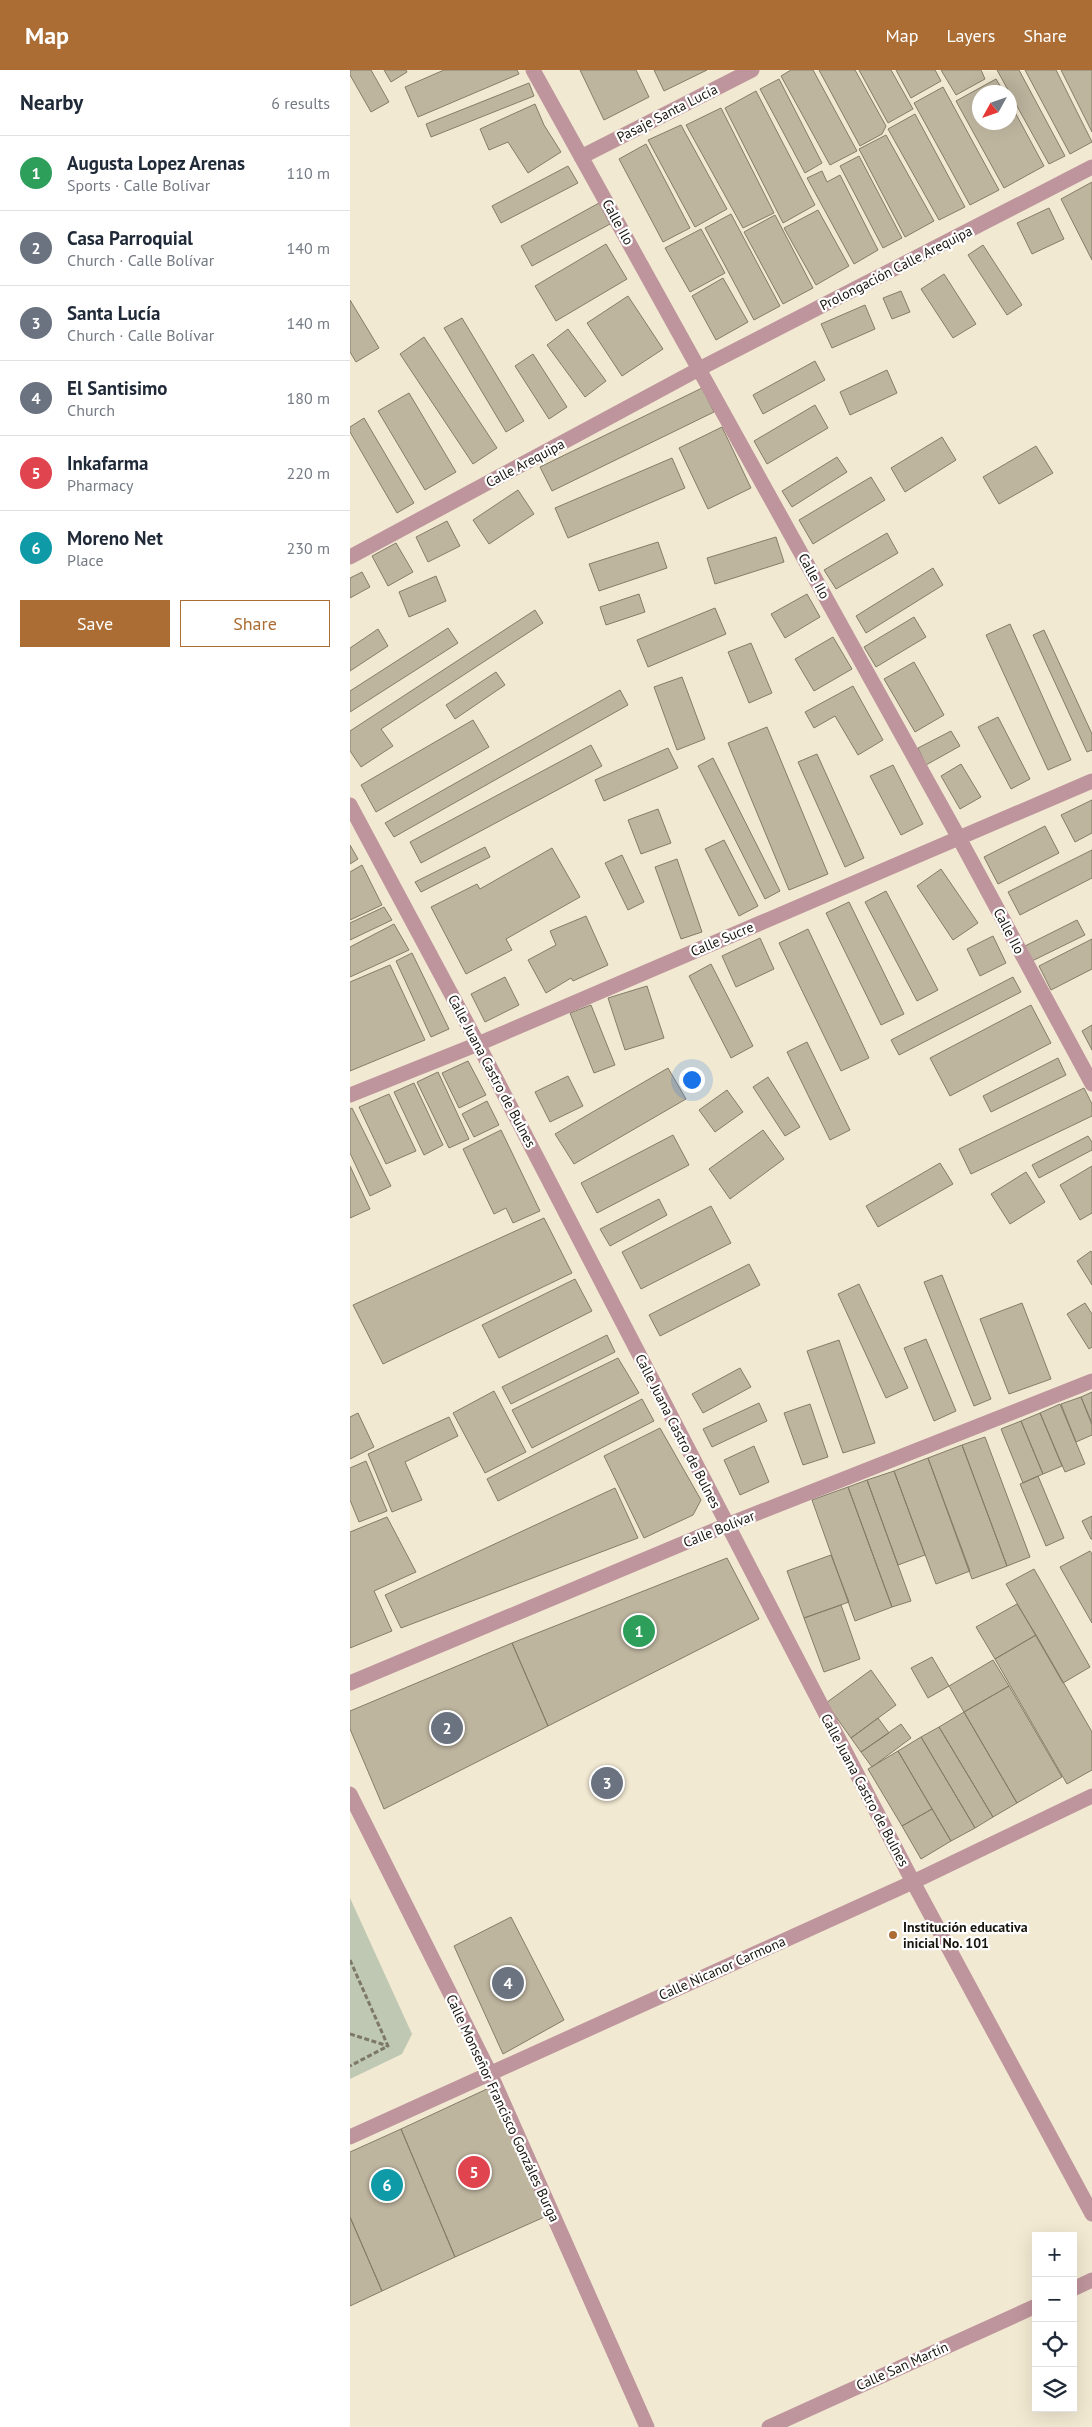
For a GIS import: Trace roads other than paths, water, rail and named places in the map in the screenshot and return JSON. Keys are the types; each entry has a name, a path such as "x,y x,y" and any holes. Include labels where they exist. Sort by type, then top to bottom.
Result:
{"street":[{"name":"Calle Ilo","path":"534,70 959,838 1092,1084"},
{"name":"Pasaje Santa Lucía","path":"582,157 752,70"},
{"name":"Prolongación Calle Arequipa","path":"700,369 1092,167"},
{"name":"Calle Arequipa","path":"350,557 700,369"},
{"name":"Calle Sucre","path":"350,1095 478,1044 1092,781"},
{"name":"Calle Juana Castro de Bulnes","path":"350,806 478,1044 913,1882 1092,2214"},
{"name":"Calle Bolívar","path":"350,1684 726,1525 1092,1382"},
{"name":"Calle Monseñor Francisco Gonzáles Burga","path":"350,1794 490,2073 647,2427"},
{"name":"Calle Nicanor Carmona","path":"350,2137 913,1882 1092,1796"},
{"path":"1077,2287 1092,2280"},
{"name":"Calle San Martín","path":"769,2427 1032,2308"}],"place":[{"name":"Augusta Lopez Arenas","path":"639,1631"},
{"name":"Casa Parroquial","path":"447,1728"},
{"name":"Santa Lucía","path":"607,1783"},
{"name":"Institución educativa inicial No. 101","path":"893,1935"},
{"name":"El Santisimo","path":"508,1983"},
{"name":"Inkafarma","path":"474,2172"},
{"name":"Moreno Net","path":"387,2185"}]}
